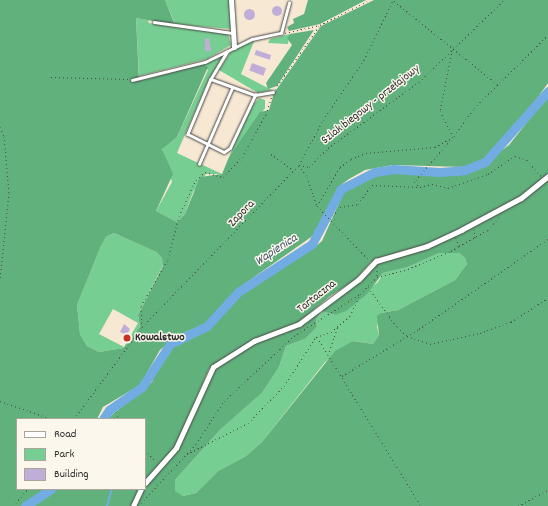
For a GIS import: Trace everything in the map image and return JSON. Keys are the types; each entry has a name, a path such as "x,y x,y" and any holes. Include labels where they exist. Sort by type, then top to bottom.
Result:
{"street":[{"path":"231,0 233,33 232,48"},
{"name":"Tartaczna","path":"146,482 160,467 181,438 213,367 254,341 299,324 363,276 372,264 455,233 473,224 506,207 548,176"},
{"path":"134,506 141,490"}],"lane":[{"path":"132,80 186,67 232,48 282,33 289,3"},
{"path":"154,22 233,33"},
{"path":"232,48 211,79 188,134 206,145 229,151 255,95"},
{"path":"211,79 232,88 255,95 273,92"},
{"path":"199,164 232,88"}],"path":[{"path":"282,33 320,25 370,0"},
{"path":"393,0 453,46 498,85"},
{"name":"Zapora","path":"75,418 142,327 298,165 323,120 364,60 393,0"},
{"name":"Szlak biegowy - przełajowy","path":"298,165 309,167 328,148 419,82 453,46 504,0"},
{"path":"142,327 141,306 168,259 179,216 196,180 205,172 223,177 242,157 266,114 273,92 320,25"},
{"path":"420,187 414,182 417,175 453,136 474,108 548,34"},
{"path":"453,46 440,111 453,136"},
{"path":"51,77 132,80"},
{"path":"0,127 4,136 10,193 0,280"},
{"path":"317,206 340,167 351,159 366,153 434,147 453,136"},
{"path":"271,154 294,170"},
{"path":"330,220 340,207 358,204 372,185 420,187 432,184 448,188 466,183 499,168 515,156 527,160 542,181"},
{"path":"298,165 307,177 317,206 378,269 377,277"},
{"path":"137,506 187,454 224,401 261,365 294,336 360,294 377,277 408,269 475,239 495,224 506,207"},
{"path":"473,224 475,239"},
{"path":"455,233 459,246"},
{"path":"342,376 407,336 548,239"},
{"path":"368,287 407,336 430,344 480,334 511,322 548,298"},
{"path":"187,454 248,423 284,386 316,337 338,326 356,309 360,294"},
{"path":"328,356 338,326"},
{"path":"316,337 342,376 422,506"},
{"path":"0,401 49,418"},
{"path":"115,412 119,418"},
{"path":"146,451 160,467"},
{"path":"13,506 27,490"},
{"path":"518,506 548,492"}],"green space":[{"path":"0,0 165,0 175,25 136,18 139,81 202,64 208,67 177,137 162,149 173,174 156,211 177,222 185,214 200,177 222,174 229,157 260,112 269,110 274,93 321,26 374,0 548,0 548,83 526,114 484,159 464,167 393,165 365,170 338,187 314,235 237,289 206,323 175,337 160,350 140,385 103,407 98,418 16,418 16,490 47,490 23,506 0,506","holes":["114,233 156,252 162,258 163,266 138,315 140,327 124,348 99,352 87,346 80,334 77,305 106,237"]},
{"path":"165,0 230,0 231,29 175,24"},
{"path":"308,0 366,0 320,24 289,31 287,27 294,23 293,19 304,14"},
{"path":"136,18 148,20 149,23 228,34 231,45 207,59 139,76"},
{"path":"314,30 277,86 268,89 266,83 292,45 287,38 290,34"},
{"path":"290,34 288,44 268,43 270,39"},
{"path":"255,39 241,74 272,90 258,93 219,70 232,50"},
{"path":"224,54 208,81 177,153 222,174 206,174 193,192 185,214 177,222 156,211 172,182 162,148 177,137 208,70 202,64"},
{"path":"548,96 548,174 520,198 427,245 371,262 354,281 330,296 298,323 266,335 209,369 175,447 146,480 146,418 108,418 152,382 163,354 170,348 210,328 239,295 315,247 322,241 344,192 362,180 393,171 453,176 473,172 509,145"},
{"path":"259,98 265,100 265,108 229,157 249,110"},
{"path":"548,178 548,506 135,506 143,490 146,490 146,484 177,448 211,371 247,346 296,328 375,264 439,243 507,209","holes":["439,253 459,253 465,258 467,264 455,280 398,310 381,313 377,316 379,335 373,344 353,341 335,351 262,442 246,456 218,471 196,493 183,496 175,491 175,480 220,430 262,393 279,367 286,346 305,339 317,327 316,319 322,311 335,315 346,311 367,294 383,273 408,267"]},
{"path":"114,233 156,252 162,258 163,265 138,315 140,327 125,348 99,352 87,346 80,334 77,305 106,237","holes":["113,309 138,323 124,347 99,334"]},
{"path":"439,253 459,253 465,258 467,264 455,280 398,310 381,313 377,327 379,335 373,344 353,341 325,362 262,442 246,456 218,471 196,493 183,496 175,492 175,480 220,430 262,393 279,367 286,346 305,339 317,327 316,319 323,311 335,315 378,282 383,273 408,267"},
{"path":"54,490 140,490 132,506 32,506"}],"building":[{"path":"275,6 279,6 282,11 279,16 275,16 272,13 272,9"},
{"path":"249,8 253,10 255,14 253,18 249,20 245,18 243,14 245,10"},
{"path":"209,38 211,51 205,51 205,39"},
{"path":"256,50 271,55 270,60 254,55"},
{"path":"252,63 266,68 263,76 249,71"},
{"path":"124,324 130,329 127,335 120,332"}],"waterway":[{"name":"Wapienica","path":"104,418 109,410 142,387 170,344 207,326 238,292 312,244 341,189 375,172 393,169 439,172 465,170 485,162 548,91"},
{"name":"Wapienica","path":"25,506 49,490"},
{"path":"107,506 112,490"}],"place":[{"name":"Kowalstwo","path":"127,338"}]}
